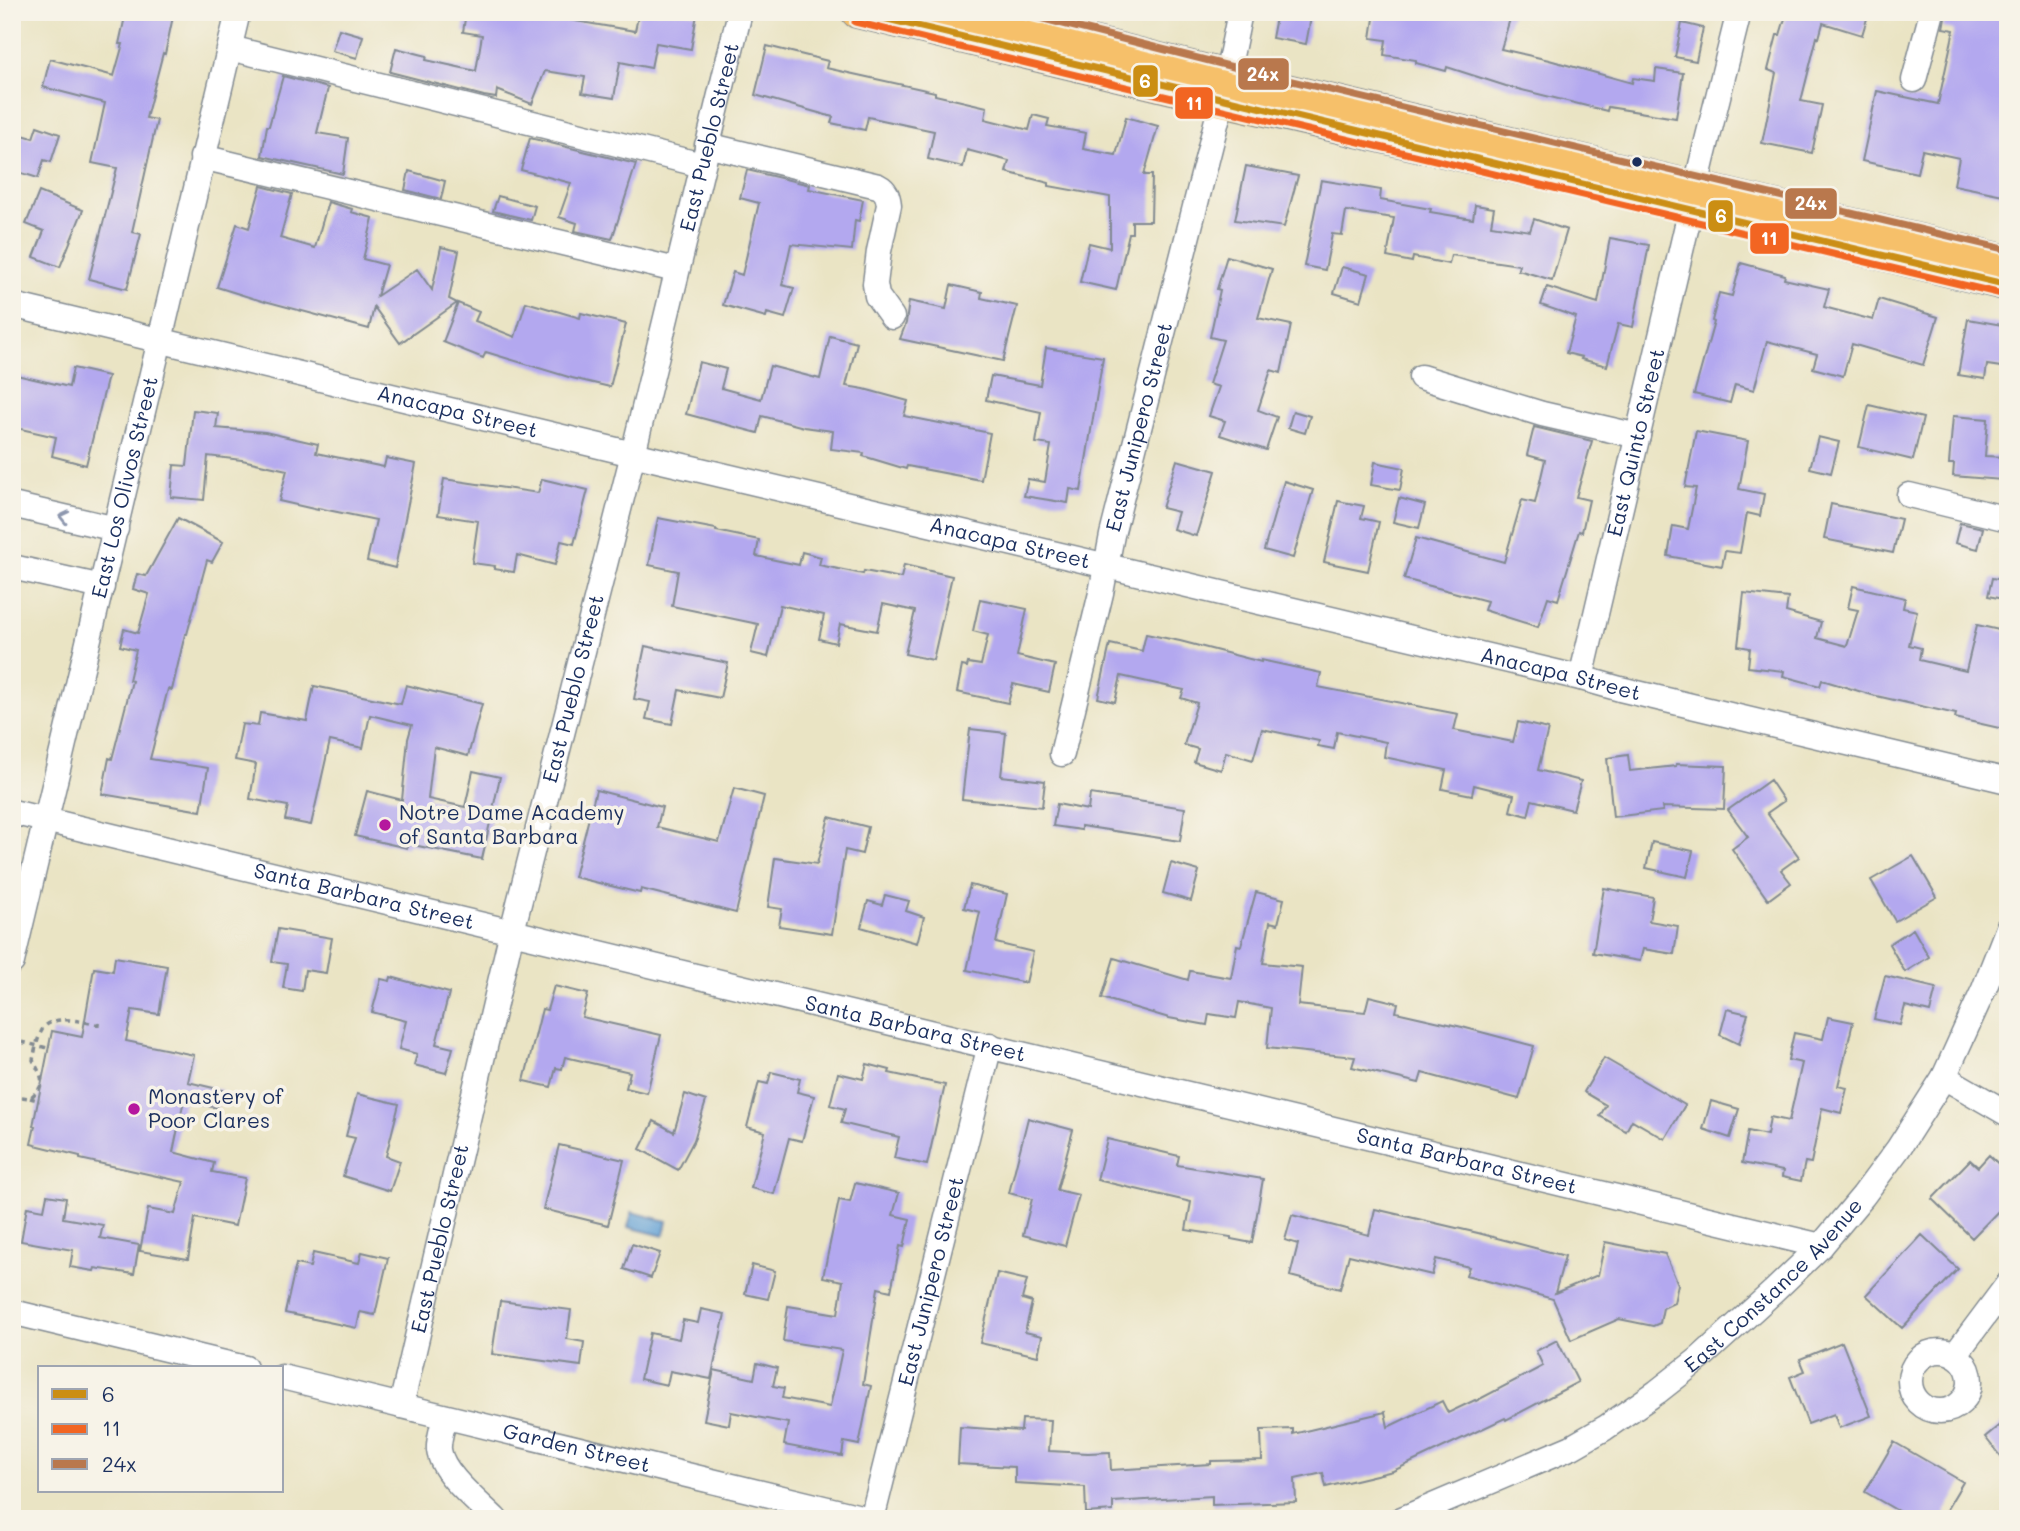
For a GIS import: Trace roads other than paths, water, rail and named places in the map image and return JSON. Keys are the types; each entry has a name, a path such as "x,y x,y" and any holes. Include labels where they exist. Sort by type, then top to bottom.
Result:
{"main road":[{"path":"857,12 980,23 1225,88 1695,197 1928,255 2008,285"},
{"path":"1928,255 2008,261"}],"street":[{"name":"East Los Olivos Street","path":"12,962 238,12"},
{"name":"East Pueblo Street","path":"401,1406 512,931 633,454 740,12"},
{"name":"East Junipero Street","path":"1062,754 1115,521 1225,88 1240,12"},
{"name":"East Quinto Street","path":"1581,678 1739,12"},
{"path":"1914,80 1932,12"},
{"path":"230,48 705,155 878,186 883,189 889,205 879,251 875,291 892,317"},
{"path":"202,157 676,271"},
{"name":"Anacapa Street","path":"12,305 2008,782"},
{"path":"1421,377 1542,414 1638,436"},
{"path":"1909,495 2008,519"},
{"path":"12,505 116,529"},
{"path":"12,567 102,587"},
{"name":"Santa Barbara Street","path":"12,812 1821,1246"},
{"name":"East Constance Avenue","path":"1408,1517 1572,1447 1605,1428 1699,1359 1821,1246 1898,1149 1944,1077 2008,928"},
{"name":"East Junipero Street","path":"871,1519 990,1045"},
{"path":"1944,1077 2008,1114"},
{"path":"1955,1355 2008,1284"},
{"path":"12,1312 237,1366"},
{"name":"Garden Street","path":"284,1377 871,1519"},
{"path":"445,1417 439,1453 462,1486 495,1519"}],"water":[{"path":"632,1212 667,1221 664,1236 628,1227"}],"place":[{"name":"Notre Dame Academy of Santa Barbara","path":"385,825"},
{"name":"Monastery of Poor Clares","path":"134,1109"}]}
